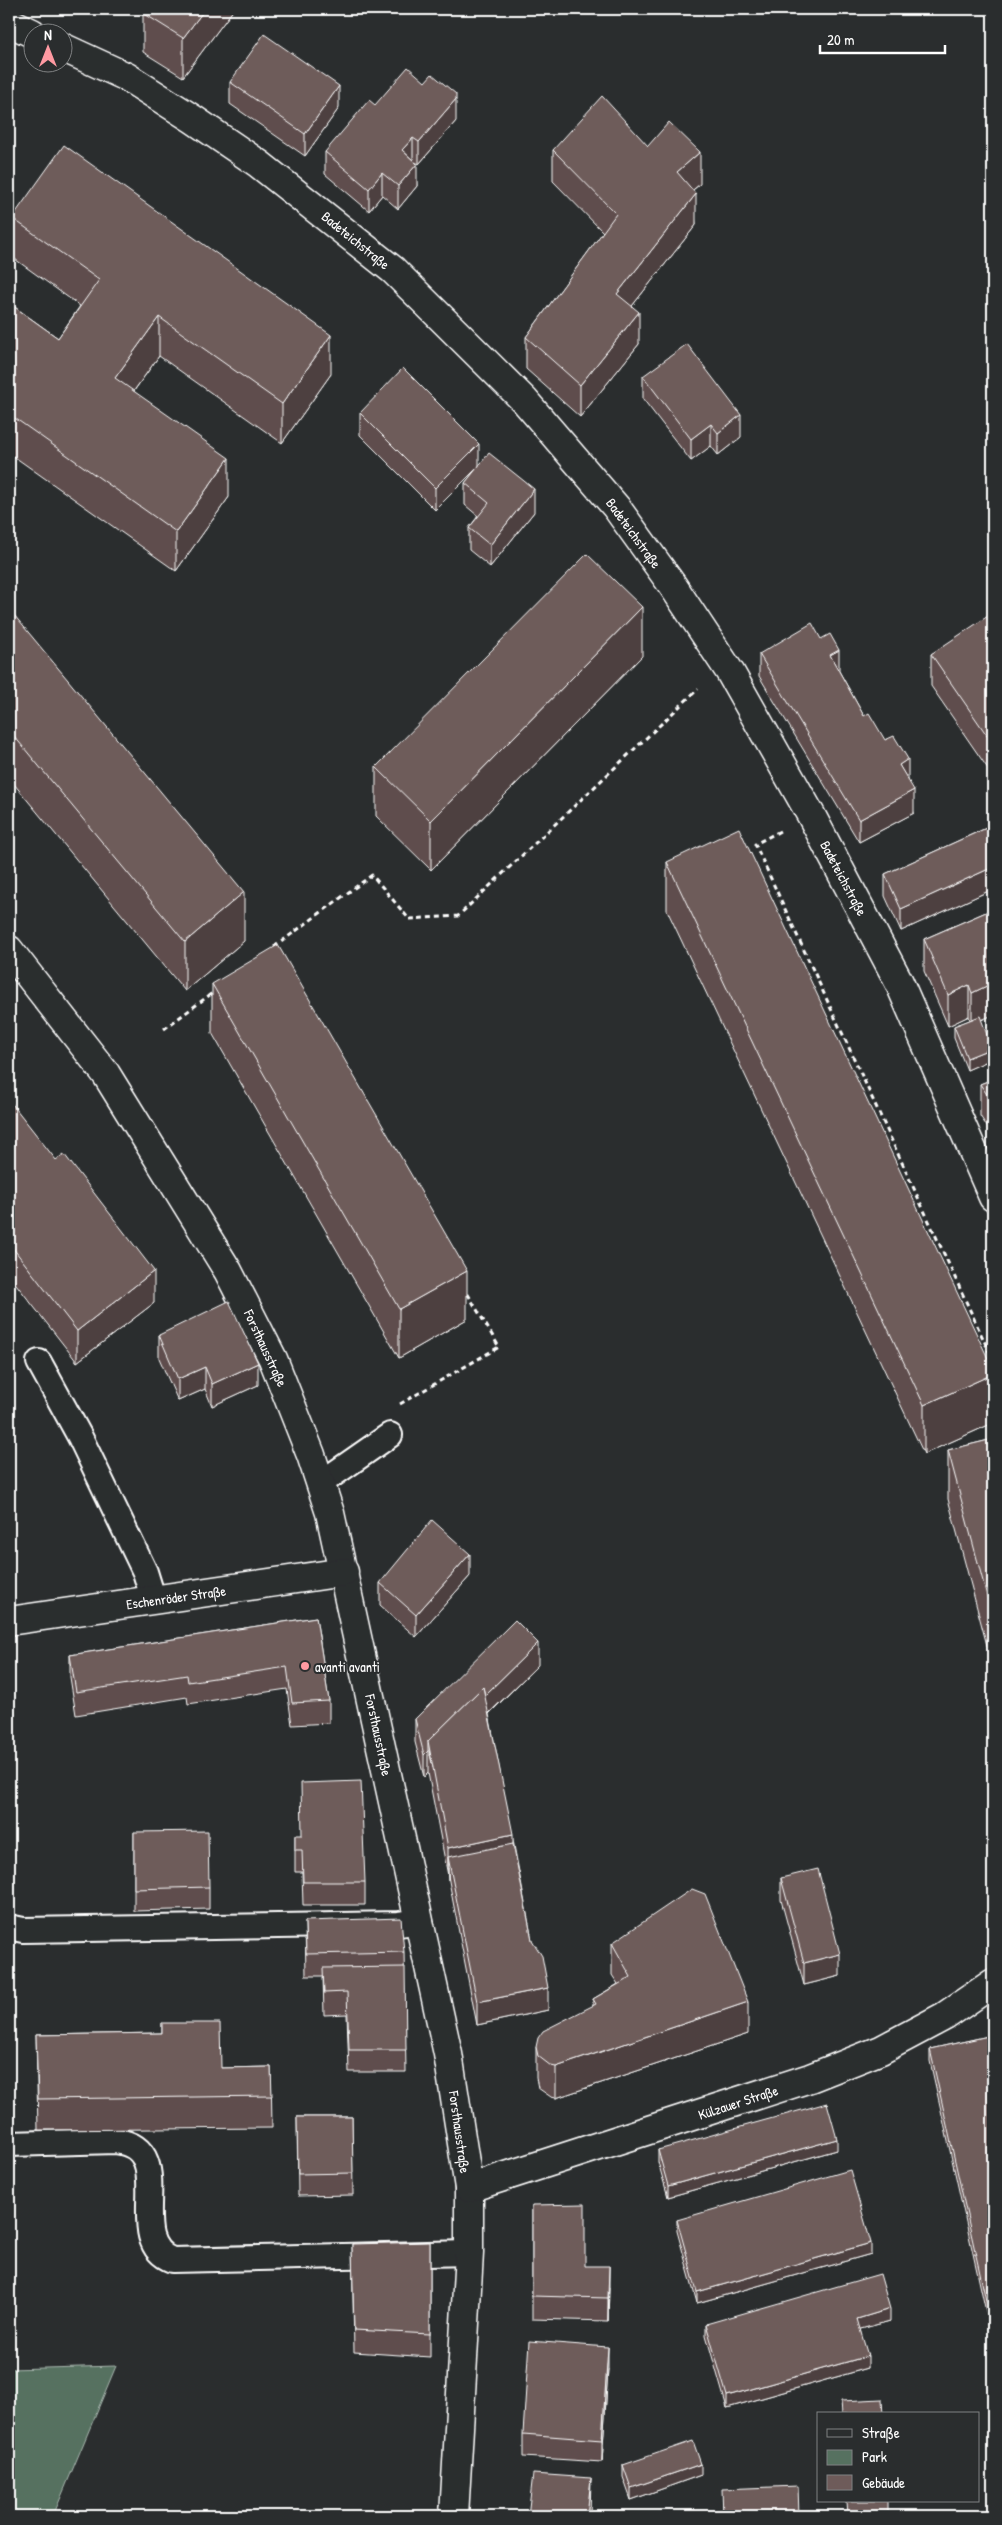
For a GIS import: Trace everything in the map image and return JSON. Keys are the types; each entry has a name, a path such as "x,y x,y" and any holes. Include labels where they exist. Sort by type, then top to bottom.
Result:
{"street":[{"path":"9,22 22,28"},
{"name":"Badeteichstraße","path":"72,52 127,77 193,118 259,164 393,270 525,401 616,507 673,586 730,672 811,815 899,982 993,1197"},
{"name":"Forsthausstraße","path":"9,950 106,1074 228,1271 273,1359 321,1483 344,1572 448,2054 468,2188 469,2253 454,2516"},
{"name":"Eschenröder Straße","path":"9,1621 344,1572"},
{"name":"Külzauer Straße","path":"468,2188 810,2078 881,2050 945,2016 993,1983"}],"lane":[{"path":"39,1362 89,1455 145,1572 154,1601"},
{"path":"321,1483 390,1434"},
{"path":"9,1927 23,1930 400,1924 420,1921"},
{"path":"9,2144 116,2141 127,2142 137,2149 144,2156 148,2169 151,2239 157,2251 172,2260 469,2253"}],"path":[{"path":"270,950 372,875 409,919 458,916 698,689 730,672"},
{"path":"811,815 755,844 993,1360"},
{"path":"164,1029 217,990"},
{"path":"390,1434 379,1416 499,1347 464,1287"}],"green space":[{"path":"116,2366 53,2516 9,2516 9,2369"}],"building":[{"path":"146,9 205,9 183,38 143,13"},
{"path":"264,34 339,86 305,134 230,82"},
{"path":"408,67 425,82 432,74 456,94 456,99 419,142 413,138 402,150 417,164 398,186 382,173 369,189 325,152 369,100 375,105"},
{"path":"602,96 648,146 669,122 700,152 677,172 696,194 617,294 639,312 580,385 526,337 616,214 553,150"},
{"path":"64,145 331,335 282,404 159,317 115,378 229,458 176,532 9,414 9,303 58,338 99,280 12,218"},
{"path":"687,344 741,415 718,433 711,424 691,439 643,376"},
{"path":"403,368 479,444 435,488 360,413"},
{"path":"489,453 534,489 490,545 469,528 489,503 465,483"},
{"path":"587,554 642,607 431,821 376,767"},
{"path":"9,609 244,892 185,942 9,730"},
{"path":"991,614 993,618 993,744 931,654"},
{"path":"812,623 821,639 830,634 839,650 830,655 864,716 869,713 885,740 894,736 908,759 899,765 914,790 859,820 759,654"},
{"path":"993,825 993,867 901,909 885,874"},
{"path":"739,828 993,1369 993,1374 924,1405 667,862"},
{"path":"993,909 993,983 972,993 969,985 948,995 924,939"},
{"path":"278,945 467,1271 399,1309 212,984"},
{"path":"980,1016 992,1048 967,1058 954,1026"},
{"path":"993,1079 993,1102 992,1102 980,1084"},
{"path":"9,1100 56,1160 64,1154 154,1271 77,1331 9,1243"},
{"path":"229,1301 258,1363 212,1384 205,1367 178,1379 159,1335"},
{"path":"993,1439 993,1619 948,1450"},
{"path":"432,1520 470,1554 416,1615 380,1583"},
{"path":"316,1617 329,1701 292,1703 287,1667 188,1682 187,1675 76,1692 70,1655"},
{"path":"515,1620 538,1643 485,1695 483,1687 428,1741 428,1751 424,1755 415,1719"},
{"path":"483,1687 513,1834 448,1848 428,1741"},
{"path":"361,1781 365,1882 303,1882 302,1850 295,1850 295,1835 302,1835 301,1783"},
{"path":"208,1831 209,1887 134,1889 134,1832"},
{"path":"513,1844 532,1940 542,1956 548,1988 477,2002 448,1857"},
{"path":"818,1869 840,1954 804,1963 781,1878"},
{"path":"692,1889 705,1894 748,2002 556,2067 551,2066 538,2056 536,2047 538,2038 543,2031 596,2004 593,1999 631,1977 612,1943"},
{"path":"401,1918 404,1952 306,1954 305,1921"},
{"path":"405,1967 406,2050 349,2050 347,1992 324,1993 323,1968"},
{"path":"162,2023 220,2023 221,2068 271,2067 272,2096 38,2099 36,2035 162,2033"},
{"path":"993,2035 993,2332 930,2049"},
{"path":"827,2103 837,2139 668,2186 658,2150"},
{"path":"297,2117 352,2117 353,2173 298,2174"},
{"path":"850,2170 871,2243 697,2292 677,2220"},
{"path":"585,2204 585,2266 609,2266 608,2298 532,2296 532,2205"},
{"path":"430,2242 430,2334 354,2330 352,2244"},
{"path":"880,2274 890,2309 857,2319 868,2356 727,2396 706,2324"},
{"path":"529,2341 608,2347 602,2440 523,2434"},
{"path":"882,2399 883,2412 842,2412 841,2401"},
{"path":"693,2441 701,2464 631,2488 623,2465"},
{"path":"533,2474 591,2478 587,2516 528,2516"},
{"path":"798,2486 799,2516 723,2516 722,2489"},
{"path":"846,2502 887,2502 887,2516 847,2516"}],"place":[{"name":"avanti avanti","path":"305,1666"}]}
